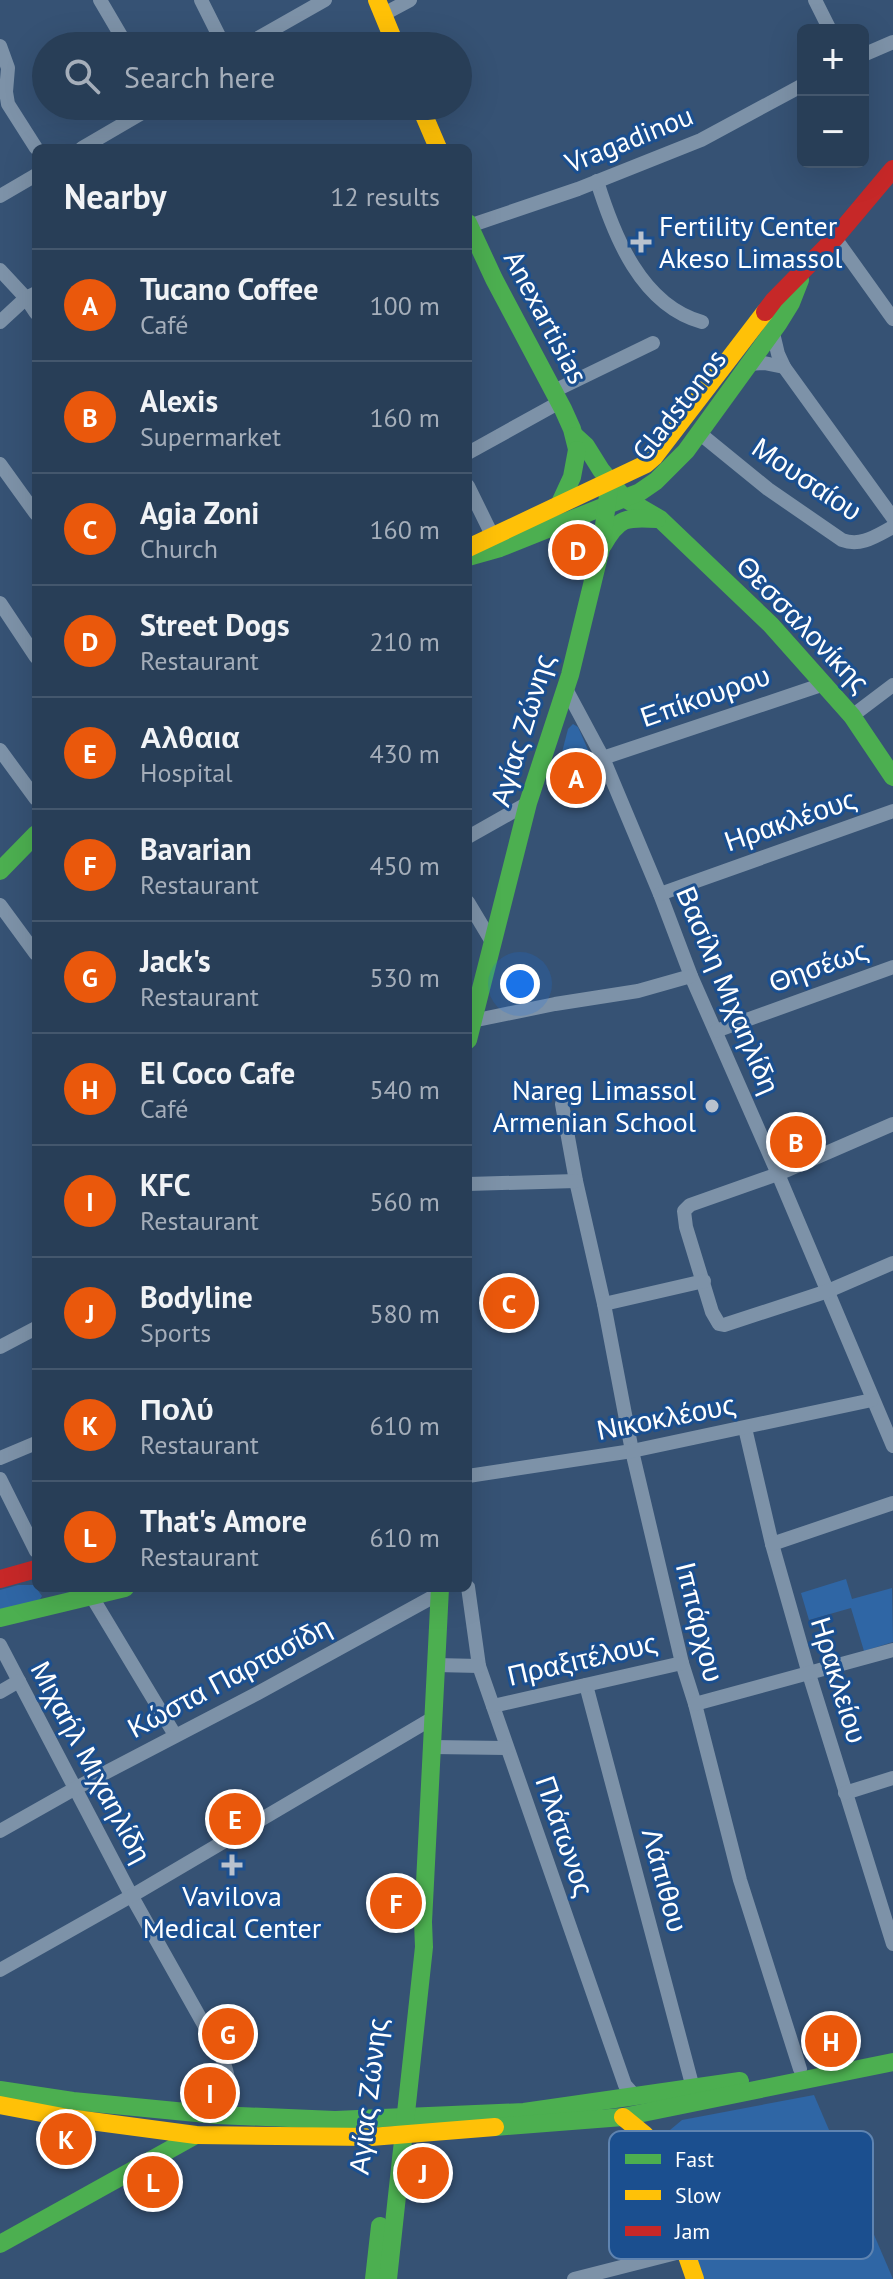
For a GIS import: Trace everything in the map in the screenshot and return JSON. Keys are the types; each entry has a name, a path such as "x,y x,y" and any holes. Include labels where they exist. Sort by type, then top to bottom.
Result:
{"main road":[{"path":"380,7 390,32"},
{"path":"426,120 436,144"},
{"name":"Gladstonos","path":"472,546 636,470 654,457 774,300 835,238 893,169"},
{"name":"Anexartisias","path":"474,253 557,397 576,443 586,446 601,470 602,484 624,498"},
{"name":"Gladstonos","path":"472,556 500,548 652,485 667,471 773,333 792,301 802,272"},
{"path":"560,503 572,479 576,443"},
{"name":"Αγίας Ζώνης","path":"472,1021 528,803 566,689 601,548 606,506 602,484"},
{"path":"652,485 653,507 660,519"},
{"name":"Θεσσαλονίκης","path":"624,498 660,519 771,625 852,716 893,777"},
{"path":"601,548 613,525 624,519 660,519"},
{"path":"569,520 590,523 601,548"},
{"path":"0,871 32,838"},
{"path":"0,1579 32,1570"},
{"path":"0,1618 58,1598 92,1597 110,1592"},
{"name":"Αγίας Ζώνης","path":"374,2279 423,1951 440,1592"},
{"path":"0,2090 73,2101 217,2115 335,2120 398,2127 693,2088 893,2050"},
{"path":"0,2105 68,2118 196,2135 623,2117 893,2062"},
{"path":"647,2131 658,2110"},
{"path":"623,2117 640,2131"},
{"path":"134,2170 144,2157 145,2150 136,2127"},
{"name":"Αγίας Ζώνης","path":"388,2279 398,2127"},
{"path":"0,2244 196,2135"},
{"path":"687,2259 695,2279"}],"street":[{"path":"100,0 119,32"},
{"path":"201,0 217,32"},
{"path":"269,32 325,0"},
{"path":"380,7 410,0"},
{"path":"815,0 827,24"},
{"path":"869,52 893,42"},
{"path":"0,46 8,68 8,104 33,144"},
{"name":"Vragadinou","path":"472,223 597,181 701,140 797,88"},
{"path":"89,144 130,120"},
{"path":"0,196 32,177"},
{"path":"597,181 604,205 632,267 662,299 687,318 702,322"},
{"path":"835,238 893,319"},
{"path":"0,270 31,296 0,321"},
{"path":"773,333 784,367 893,518"},
{"path":"472,450 557,397 653,343"},
{"path":"747,364 784,367"},
{"name":"Μουσαίου","path":"698,432 768,489 842,540 860,542 893,527"},
{"path":"0,464 32,508"},
{"path":"472,494 492,535"},
{"path":"0,603 32,651"},
{"name":"Επίκουρου","path":"603,758 824,684"},
{"path":"852,716 893,685"},
{"name":"Βασίλη Μιχαηλίδη","path":"566,689 603,758 691,976 893,1446"},
{"path":"0,750 32,794"},
{"path":"472,835 528,803"},
{"name":"Ηρακλέους","path":"660,894 893,811"},
{"path":"0,905 32,949"},
{"path":"472,909 492,942"},
{"name":"Θησέως","path":"716,1031 893,967"},
{"path":"472,1021 638,991 691,976"},
{"name":"Ιππάρχου","path":"562,1104 632,1451 682,1663 740,1880 800,2069"},
{"path":"893,1124 778,1174 690,1205 684,1211 686,1227 716,1320 724,1325 828,1291 893,1263"},
{"path":"472,1184 576,1181"},
{"path":"604,1304 704,1281"},
{"path":"0,1347 32,1330"},
{"name":"Νικοκλέους","path":"472,1475 632,1451 872,1400"},
{"name":"Ηρακλείου","path":"745,1428 772,1544 809,1674 845,1793 888,1907 893,1944"},
{"path":"0,1458 32,1445"},
{"path":"2,1489 32,1544"},
{"path":"772,1544 893,1503"},
{"name":"Κώστα Παρτασίδη","path":"0,1831 258,1693 436,1592"},
{"name":"Πλάτωνος","path":"469,1592 479,1666 625,2085 634,2095"},
{"path":"92,1597 175,1735"},
{"name":"Μιχαήλ Μιχαηλίδη","path":"0,1645 131,1895 221,2055 229,2077 229,2092 217,2115"},
{"path":"695,1704 893,1650"},
{"name":"Πραξιτέλους","path":"493,1706 682,1663"},
{"path":"436,1665 479,1666"},
{"path":"0,1692 19,1681"},
{"name":"Λάπιθου","path":"586,1685 693,2088"},
{"path":"0,1970 433,1718"},
{"path":"432,1747 506,1748"},
{"path":"845,1793 893,1778"},
{"path":"574,2279 653,2259"}],"shaded area":[{"path":"573,724 578,727 592,759 560,760 568,729"},
{"path":"846,1579 852,1599 892,1588 893,1642 864,1651 851,1608 809,1620 801,1593"},
{"path":"32,1585 32,1592 39,1592 42,1596 39,1601 0,1612 0,1590"},
{"path":"814,2095 829,2131 669,2131 682,2120"},
{"path":"873,2232 893,2279 704,2279 697,2259 873,2259"}],"traffic: fast":[{"path":"472,232 563,409 577,449"},
{"path":"472,556 500,548 640,492 656,481 686,451 778,324 800,280"},
{"path":"575,436 586,446 624,498 660,519 771,625 852,716 893,777"},
{"path":"560,503 572,477 577,450"},
{"path":"472,1024 528,803 570,675 601,548 610,481"},
{"path":"603,545 624,521 657,519"},
{"path":"0,871 32,838"},
{"path":"0,1618 108,1592"},
{"path":"388,2279 424,1947 440,1592"},
{"path":"495,2127 623,2117 893,2062"},
{"path":"0,2090 73,2101 217,2115 335,2120 524,2112 740,2081"},
{"path":"0,2244 196,2135"},
{"path":"374,2279 380,2226"}],"traffic: slow":[{"path":"377,0 390,32"},
{"path":"426,120 436,144"},
{"path":"472,546 646,464 765,312"},
{"path":"0,2105 68,2118 196,2135 371,2137 495,2127"},
{"path":"623,2117 640,2131"},
{"path":"688,2259 695,2279"}],"traffic: jam":[{"path":"765,312 835,238 893,169"},
{"path":"0,1579 32,1570"}],"place":[{"name":"Fertility Center Akeso Limassol","path":"641,242"},
{"name":"Street Dogs","path":"578,550"},
{"name":"Tucano Coffee","path":"576,778"},
{"name":"Nareg Limassol Armenian School","path":"712,1106"},
{"name":"Alexis","path":"796,1142"},
{"name":"Agia Zoni","path":"509,1303"},
{"name":"Αλθαια","path":"235,1819"},
{"name":"Vavilova Medical Center","path":"232,1865"},
{"name":"Bavarian","path":"396,1903"},
{"name":"Jack's","path":"228,2034"},
{"name":"El Coco Cafe","path":"831,2041"},
{"name":"KFC","path":"210,2093"},
{"name":"Πολύ","path":"66,2139"},
{"name":"Bodyline","path":"423,2173"},
{"name":"That's Amore","path":"153,2182"}]}
